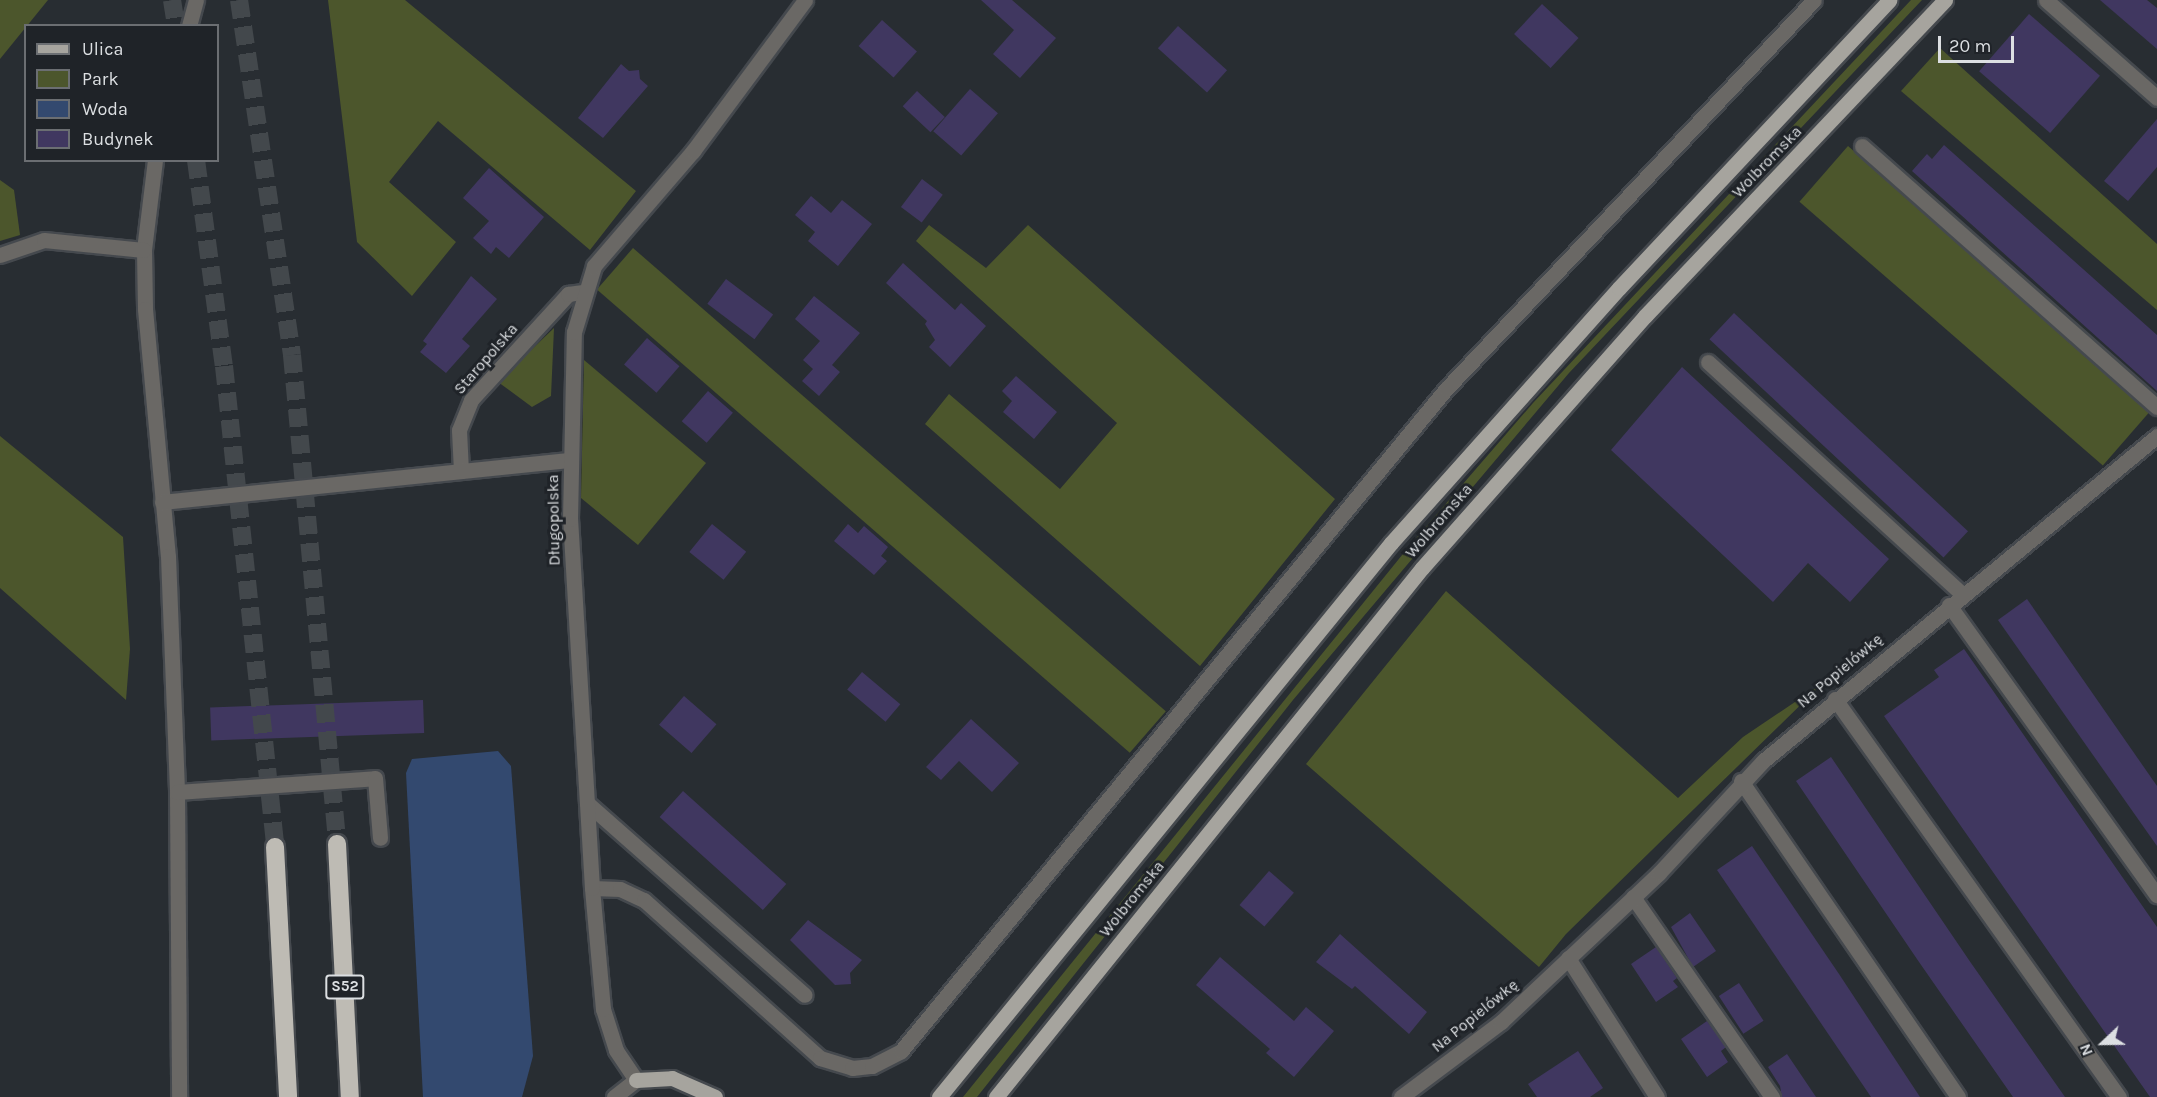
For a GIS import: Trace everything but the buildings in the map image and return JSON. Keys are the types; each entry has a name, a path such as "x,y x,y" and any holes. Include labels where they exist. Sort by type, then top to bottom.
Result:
{"highway":[{"name":"S52","path":"337,843 350,1097"},
{"path":"274,847 288,1097"}],"main road":[{"name":"Wolbromska","path":"968,1061 1391,543 1619,288 1889,0"},
{"name":"Wolbromska","path":"996,1097 1422,568 1645,316 1945,0"},
{"path":"926,1097 968,1061"},
{"path":"939,1097 968,1061"},
{"path":"636,1080 672,1078 715,1097"}],"street":[{"path":"190,24 196,0"},
{"name":"Długopolska","path":"636,1080 616,1050 603,1009 592,888 570,519 574,332 583,292 594,266 693,151 804,0"},
{"path":"592,888 620,889 644,900 820,1058 852,1068 872,1066 901,1051 1446,389 1814,0"},
{"path":"2046,0 2157,98"},
{"path":"1862,146 2157,407"},
{"path":"155,162 144,250 162,502 177,792 179,1097"},
{"path":"0,255 44,240 144,250"},
{"name":"Staropolska","path":"460,471 459,430 466,408 567,294 583,292"},
{"path":"1708,363 1962,594"},
{"name":"Na Popielówkę","path":"1407,1095 1501,1022 1633,897 1741,781 1949,604 2157,436"},
{"path":"162,502 571,460"},
{"path":"1949,604 2157,895"},
{"path":"1835,699 2119,1097"},
{"path":"177,792 375,778 380,838"},
{"path":"1741,781 1958,1097"},
{"path":"587,803 805,995"},
{"path":"1633,897 1772,1097"},
{"path":"1568,958 1657,1097"},
{"path":"614,1097 636,1080"}],"green space":[{"path":"0,0 48,0 28,24 24,24 24,30 0,59"},
{"path":"328,0 405,0 636,191 590,250 438,121 389,182 456,242 412,296 357,242"},
{"path":"1911,0 1922,0 1569,373 1293,700 977,1097 963,1097 1411,544 1533,403"},
{"path":"1940,48 2157,244 2157,310 1901,91"},
{"path":"1848,146 2151,410 2103,466 1799,202"},
{"path":"0,180 14,190 20,235 0,241"},
{"path":"929,225 986,268 1028,225 1335,499 1200,666 925,424 949,394 1060,489 1117,423 916,241"},
{"path":"633,248 1166,711 1130,753 597,290"},
{"path":"554,328 551,396 532,407 498,382"},
{"path":"584,360 706,463 638,545 581,498"},
{"path":"0,436 123,537 130,649 126,700 0,588"},
{"path":"1446,591 1678,798 1743,737 1823,683 1566,934 1539,967 1306,764"}],"water":[{"path":"498,751 511,766 533,1056 522,1097 423,1097 406,773 412,759"}],"tunnel":[{"path":"172,0 176,24"},
{"path":"239,0 292,355 337,844"},
{"path":"196,162 224,366 275,847"}]}
